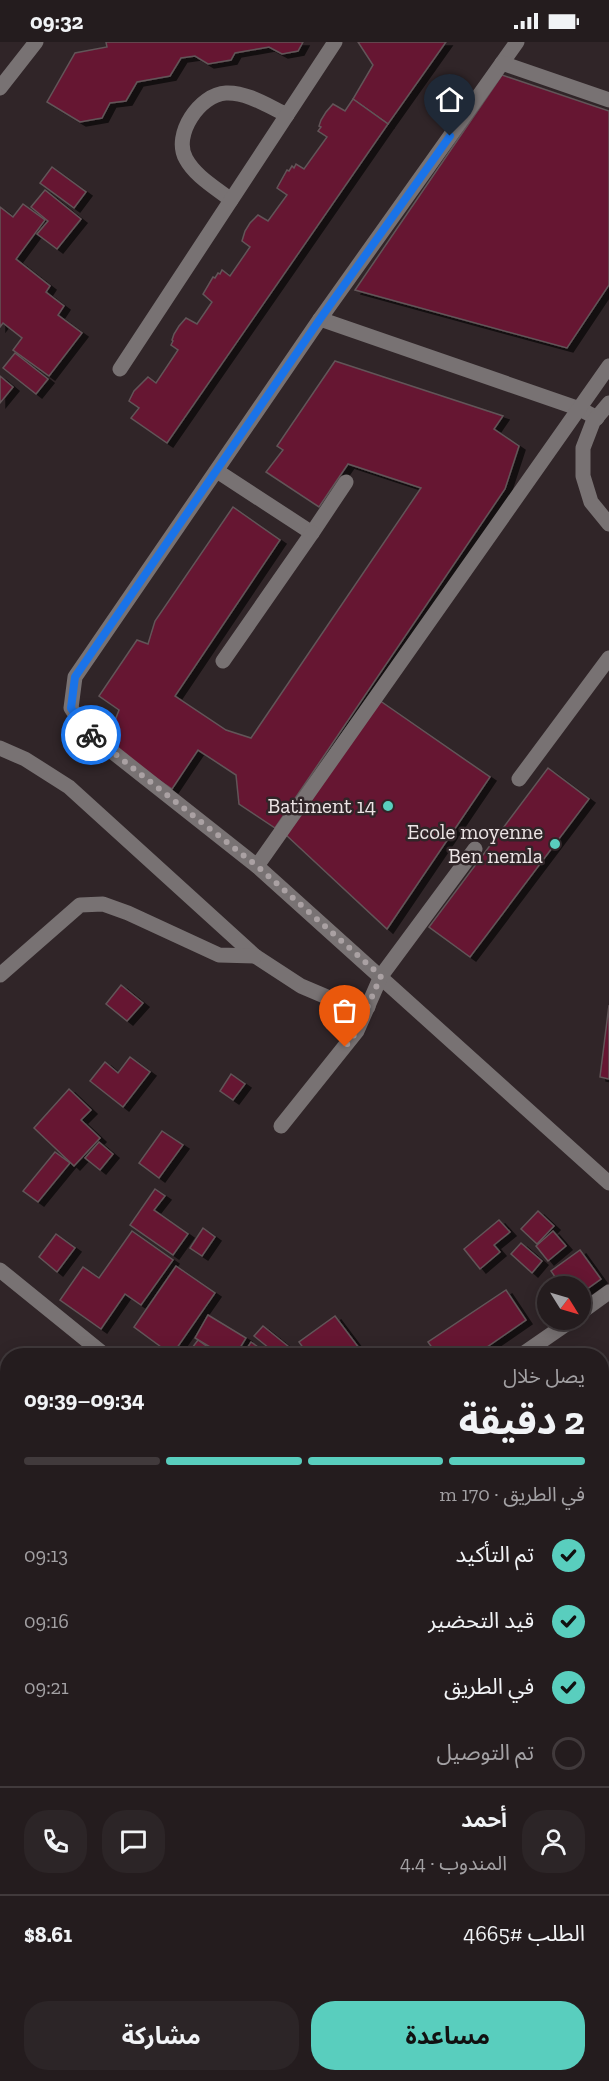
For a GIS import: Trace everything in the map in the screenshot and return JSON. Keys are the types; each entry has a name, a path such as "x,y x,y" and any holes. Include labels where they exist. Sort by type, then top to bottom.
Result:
{"street":[{"path":"0,88 36,42"},
{"path":"120,369 335,42"},
{"path":"517,42 320,319 75,677 71,708 86,731 257,866 609,1183"},
{"path":"502,63 609,100"},
{"path":"231,200 196,172 184,158 182,140 188,120 205,102 223,93 242,94 287,115"},
{"path":"320,319 580,409 597,418"},
{"path":"257,866 609,366"},
{"path":"609,403 593,422 583,448 583,476 591,502 609,524"},
{"path":"217,471 312,533"},
{"path":"223,661 346,482"},
{"path":"519,779 609,658"},
{"path":"0,748 25,759 69,787 255,956 301,986 341,1003 368,1007"},
{"path":"281,1126 357,1031 381,976 475,849"},
{"path":"0,975 80,906 102,904 219,955 255,956"},
{"path":"0,1270 96,1348"},
{"path":"591,1305 609,1292"},
{"path":"532,1348 558,1330"}],"building":[{"path":"106,42 303,42 298,51 282,54 269,47 235,53 231,60 208,64 195,56 181,58 170,76 137,82 126,101 110,103 102,118 80,122 47,102 75,53 107,47"},
{"path":"358,42 446,42 388,124 353,99 373,65"},
{"path":"502,75 609,111 609,285 567,348 355,290"},
{"path":"353,99 388,124 167,443 131,418 139,408 129,401 134,391 148,377 156,383 178,350 171,345 179,326 186,318 197,324 212,302 203,294 213,277 215,278 222,270 230,276 250,247 242,241 250,223 258,215 268,221 287,195 277,188 287,170 289,171 292,166 294,168 296,164 304,169 327,137 318,131 326,112 333,104 345,111"},
{"path":"52,167 86,192 74,208 40,183"},
{"path":"45,190 81,219 57,249 37,234 48,221 31,207"},
{"path":"23,204 45,220 16,259 50,286 46,292 64,306 58,315 82,333 49,376 13,350 22,338 3,323 0,327 0,207 13,217"},
{"path":"15,353 48,379 36,394 3,368"},
{"path":"335,361 503,416 494,429 519,446 505,489 275,828 239,804 236,775 198,750 172,789 106,744 119,710 99,696 137,640 148,644 155,621 233,507 280,540 175,696 226,730 251,738 421,488 348,464 319,507 266,472 283,450 277,446"},
{"path":"0,376 13,387 0,403"},
{"name":"Batiment 14","path":"376,698 490,777 387,929 286,835"},
{"path":"548,768 589,799 470,957 429,927"},
{"path":"121,985 143,1003 127,1021 106,1004"},
{"path":"609,1005 609,1079 600,1077"},
{"path":"130,1057 150,1072 123,1107 90,1081 105,1062 118,1073"},
{"path":"231,1074 245,1084 233,1100 220,1091"},
{"path":"69,1089 91,1110 81,1120 100,1138 74,1166 34,1128"},
{"path":"162,1131 183,1145 159,1178 139,1163"},
{"path":"99,1142 113,1154 100,1170 85,1158"},
{"path":"55,1152 70,1163 38,1202 23,1191"},
{"path":"155,1189 165,1196 154,1210 188,1234 173,1255 130,1225"},
{"path":"538,1211 554,1226 537,1244 521,1229"},
{"path":"499,1220 510,1232 494,1245 500,1252 480,1269 464,1249"},
{"path":"203,1228 215,1237 202,1256 190,1248"},
{"path":"132,1231 173,1260 141,1305 125,1294 101,1329 60,1300 83,1267 99,1278"},
{"path":"553,1231 566,1246 548,1261 536,1246"},
{"path":"56,1234 75,1248 57,1272 39,1257"},
{"path":"521,1243 542,1261 532,1273 511,1254"},
{"path":"580,1250 601,1279 591,1286 591,1276 554,1276 551,1271"},
{"path":"176,1266 215,1293 177,1348 162,1348 134,1327"},
{"path":"506,1290 526,1320 486,1348 432,1348 428,1342"},
{"path":"208,1315 246,1338 240,1348 212,1348 195,1338"},
{"path":"335,1316 359,1348 303,1348 299,1342"},
{"path":"263,1326 290,1348 269,1348 254,1336"},
{"path":"198,1340 209,1348 192,1348"},
{"path":"251,1342 260,1348 247,1348"}],"way so far":[{"path":"91,735 257,866 381,976 357,1031 345,1047"}],"place":[{"name":"Batiment 14","path":"388,806"},
{"name":"Ecole moyenne Ben nemla","path":"555,844"}],"route":[{"path":"91,735 71,708 75,677 320,319 450,136"}]}
